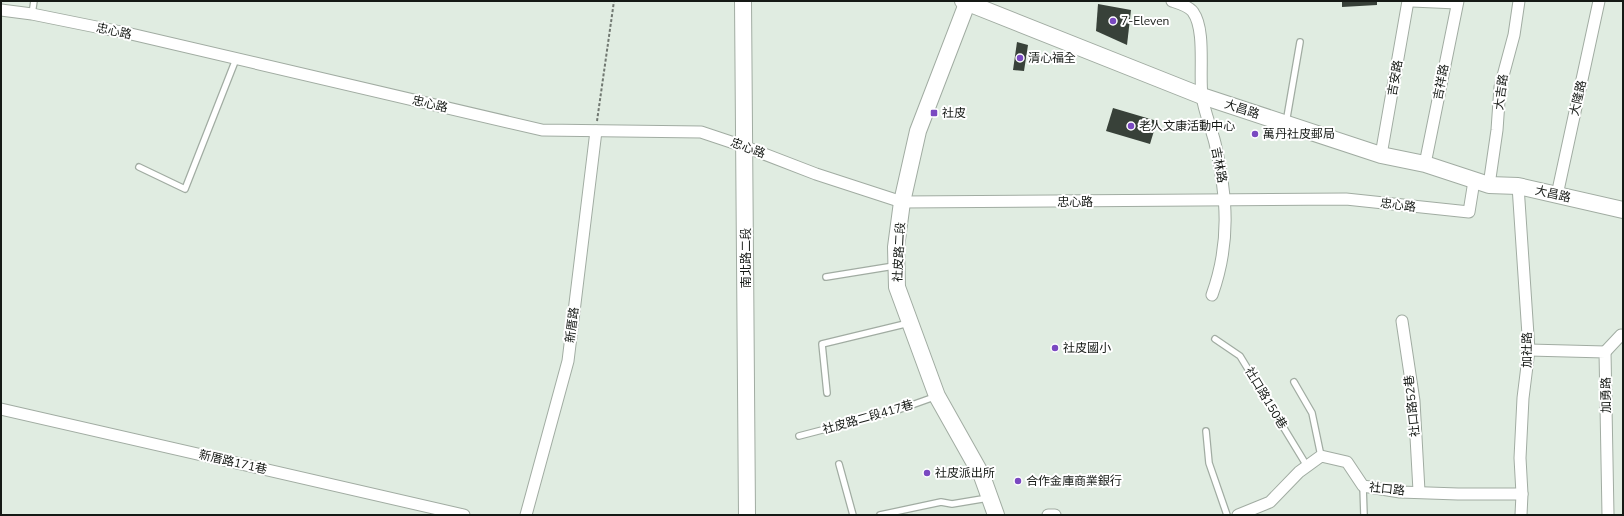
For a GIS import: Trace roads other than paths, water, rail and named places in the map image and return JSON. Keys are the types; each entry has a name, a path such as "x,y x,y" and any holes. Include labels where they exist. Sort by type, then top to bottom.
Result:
{"street":[{"name":"南北路二段","path":"744,1 747,515"},
{"name":"吉林路","path":"1172,1 1190,5 1198,21 1201,42 1202,96 1219,163 1225,201 1225,244 1220,271 1212,295"},
{"name":"吉安路","path":"1381,155 1408,1"},
{"path":"1412,1 1457,2"},
{"name":"大吉路","path":"1482,183 1497,130 1500,87 1514,35 1519,1"},
{"name":"大隆路","path":"1556,195 1599,1"},
{"name":"大昌路","path":"966,2 1202,96 1381,155 1425,164 1482,183 1518,186 1623,210"},
{"name":"社皮路二段","path":"966,2 918,131 902,202 896,247 897,287 937,396 982,476 996,515"},
{"name":"吉祥路","path":"1425,164 1457,2"},
{"name":"忠心路","path":"1,10 32,14 131,34 542,130 701,132 746,147 816,174 902,202 1346,199 1469,212 1482,183"},
{"name":"新厝路","path":"526,515 568,361 596,131"},
{"name":"加社路","path":"1518,186 1529,350 1523,398 1520,458 1522,494 1521,515"},
{"name":"社口路52巷","path":"1402,322 1414,401 1419,491"},
{"path":"1529,350 1605,352 1622,335"},
{"name":"加勇路","path":"1605,352 1608,515"},
{"name":"新厝路171巷","path":"1,409 464,515"},
{"path":"1239,515 1270,502 1307,466 1321,456"},
{"name":"社口路","path":"1321,456 1347,462 1363,486 1400,492 1419,491 1458,494 1522,494"},
{"path":"1048,515 1055,515"}],"lane":[{"path":"32,14 34,1"},
{"path":"1286,123 1300,42"},
{"path":"139,166 184,189 236,59"},
{"path":"826,277 896,265"},
{"path":"827,393 822,344 909,323"},
{"name":"社口路150巷","path":"1215,339 1240,356 1307,466"},
{"path":"1294,382 1312,413 1321,456"},
{"name":"社皮路二段417巷","path":"799,436 895,411 937,396"},
{"path":"1206,431 1209,463 1227,515"},
{"path":"839,464 852,515"},
{"path":"1363,486 1364,515"},
{"path":"880,515 941,502 952,504 990,497"}],"place":[{"name":"7-Eleven","path":"1113,21"},
{"name":"清心福全","path":"1020,58"},
{"name":"社皮","path":"934,113"},
{"name":"老人文康活動中心","path":"1131,126"},
{"name":"萬丹社皮郵局","path":"1255,134"},
{"name":"社皮國小","path":"1055,348"},
{"name":"社皮派出所","path":"927,473"},
{"name":"合作金庫商業銀行","path":"1018,481"}]}
